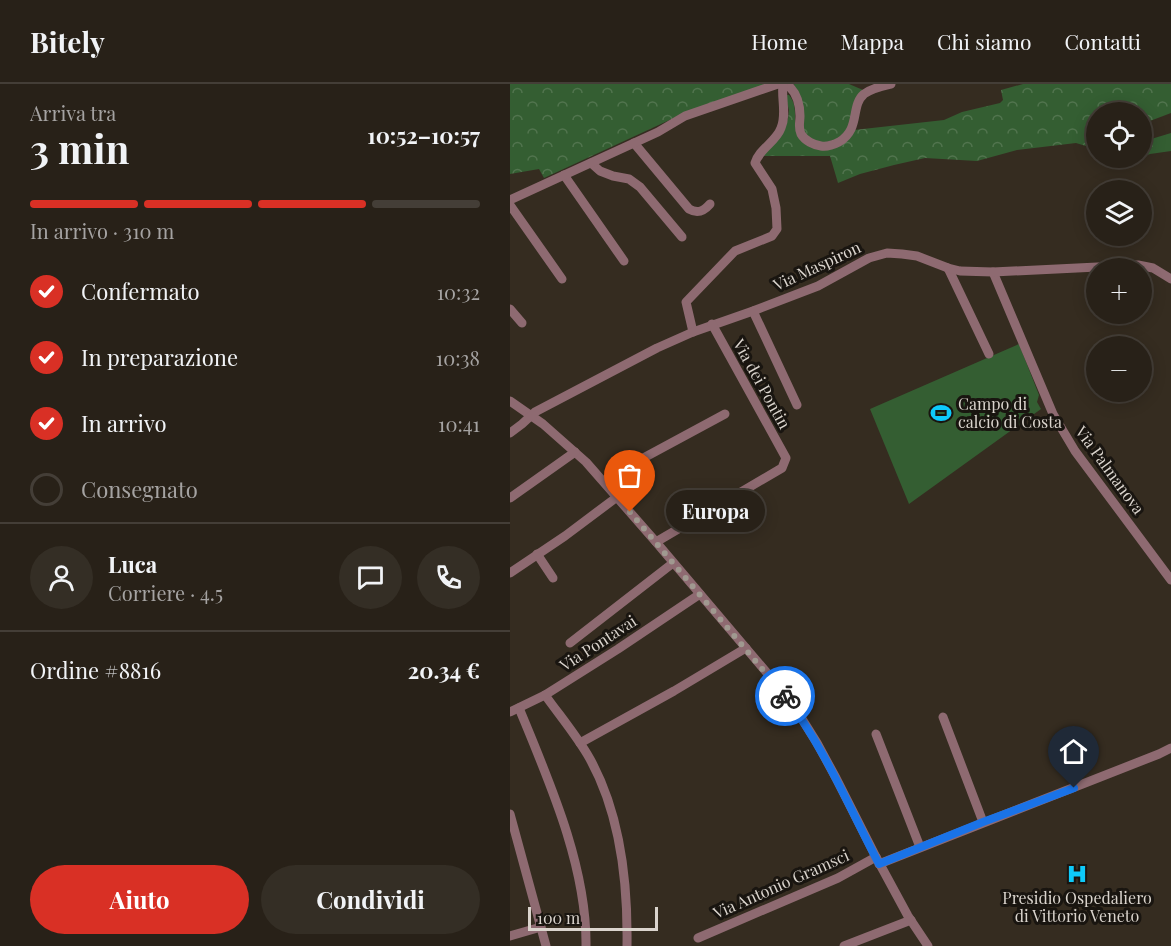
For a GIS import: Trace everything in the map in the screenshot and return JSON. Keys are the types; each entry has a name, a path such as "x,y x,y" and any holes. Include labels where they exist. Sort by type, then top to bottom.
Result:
{"street":[{"path":"693,332 686,302 735,251 772,236 777,229 772,189 755,164 759,154 781,130 784,109 783,84"},
{"path":"510,200 658,132 685,116 774,85 789,86 797,98 801,134 813,144 826,146 842,140 849,133 863,94 891,84"},
{"path":"634,143 689,209 700,212 710,204"},
{"path":"591,163 600,171 629,179 640,187 682,237"},
{"path":"564,175 624,261"},
{"path":"510,205 562,279"},
{"name":"Via Maspiron","path":"510,432 535,412 647,353 712,324 818,286 876,255 887,253 917,256 960,271 993,272 1138,265 1152,268 1171,279"},
{"path":"948,268 989,354"},
{"name":"Via Palmanova","path":"993,272 1053,414 1075,451 1171,580"},
{"path":"510,309 522,323"},
{"path":"753,311 797,405"},
{"name":"Via dei Pontin","path":"656,542 782,468 786,458 712,324"},
{"path":"510,401 531,415 575,452 606,483 797,711 836,778 877,860 928,946"},
{"path":"606,483 636,462 725,414"},
{"path":"510,498 575,452"},
{"path":"510,573 617,497"},
{"path":"537,554 553,578"},
{"path":"570,643 673,563"},
{"name":"Via Pontavai","path":"515,710 545,695 700,594"},
{"path":"580,743 746,648"},
{"path":"545,695 580,743 594,767 611,810 620,848 627,907 627,946"},
{"path":"515,710 555,796 565,828 580,888 586,946"},
{"path":"943,717 983,822"},
{"path":"876,735 920,847"},
{"name":"Via Antonio Gramsci","path":"698,938 877,860 920,847 1171,748"},
{"path":"510,814 546,946"},
{"path":"844,946 911,920"},
{"path":"510,936 541,927"}],"green space":[{"path":"510,84 769,84 689,111 544,178 539,169 510,174"},
{"path":"794,84 849,84 863,90 847,130 837,139 827,142 816,142 804,134"},
{"path":"1023,84 1171,84 1171,113 1152,120 1152,102 1086,102 1086,146 1076,143 1017,150 977,161 925,158 860,174 838,183 830,156 762,156 788,119 789,110 785,95 789,95 793,101 795,123 818,149 854,130 944,120 962,112 1000,103 1003,100 1001,90"},
{"path":"1171,133 1171,151 1152,154 1152,139"},
{"path":"1019,344 1039,395 1037,402 1041,409 909,504 870,409"}],"way so far":[{"path":"630,512 785,696"}],"place":[{"name":"Campo di calcio di Costa","path":"941,413"},
{"name":"Europa","path":"630,512"},
{"name":"Presidio Ospedaliero di Vittorio Veneto","path":"1077,874"}],"route":[{"path":"785,696 817,743 879,864 1074,788"}]}
